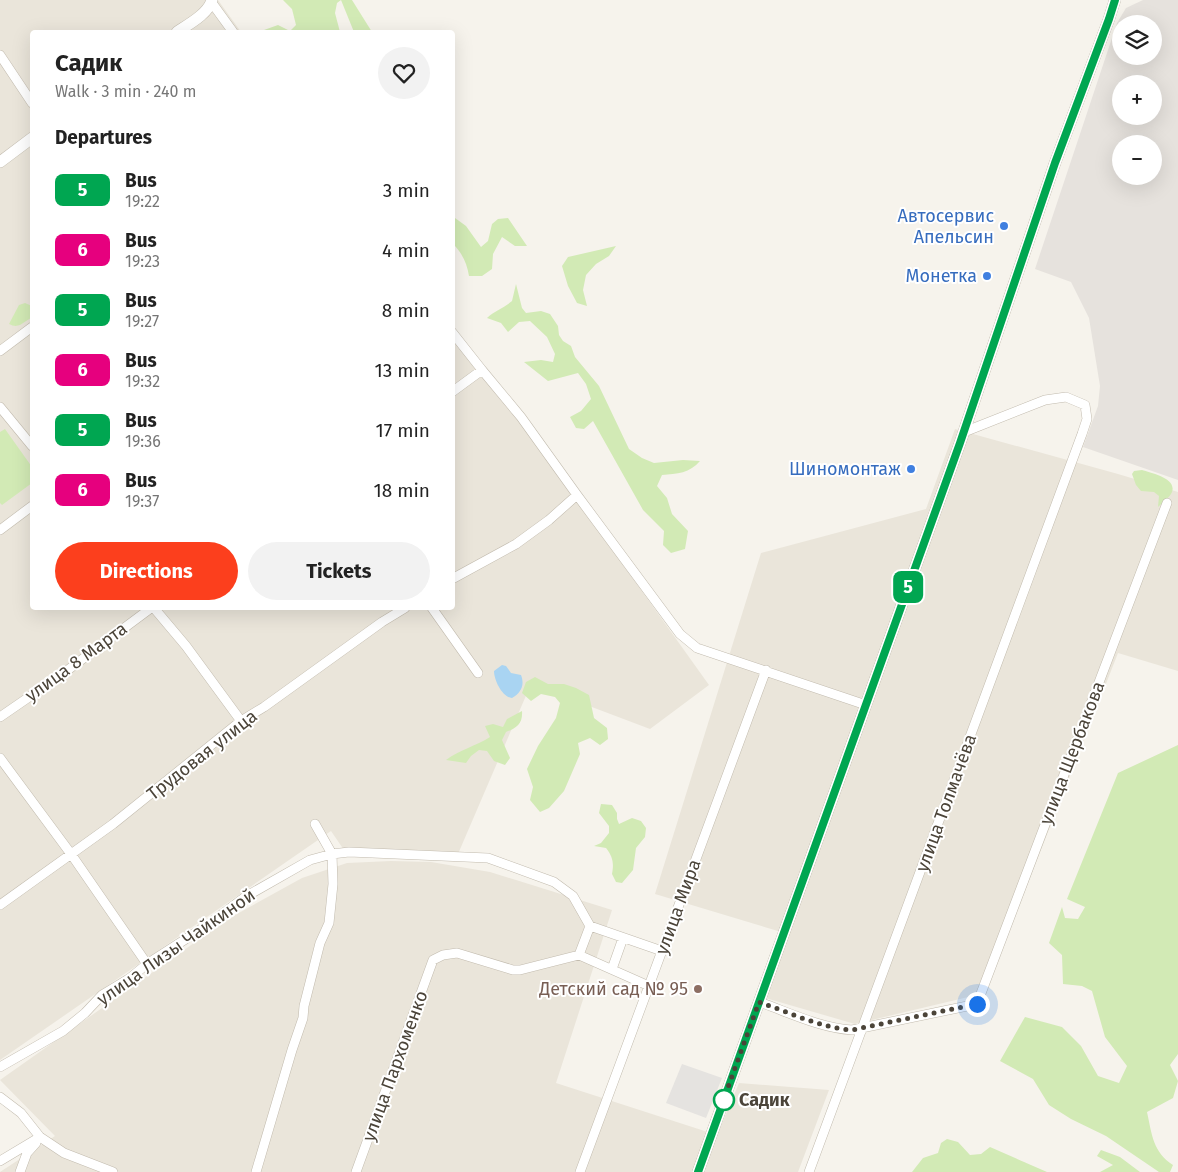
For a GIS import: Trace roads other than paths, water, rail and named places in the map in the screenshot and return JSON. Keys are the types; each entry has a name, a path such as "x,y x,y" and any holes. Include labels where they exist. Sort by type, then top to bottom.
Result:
{"street":[{"path":"698,1172 964,432 1055,163 1115,0"},
{"path":"180,30 199,17 212,2 232,30"},
{"path":"0,55 30,100"},
{"path":"0,162 30,140"},
{"path":"0,351 30,328"},
{"path":"455,336 521,417 576,495 687,641 697,648 866,705"},
{"path":"455,390 482,370"},
{"name":"улица Толмачёва","path":"809,1172 1082,434 1087,419 1085,405 1066,397 1045,400 964,432"},
{"path":"0,407 30,444"},
{"path":"455,578 516,544 549,520 576,495"},
{"name":"улица Щербакова","path":"863,1028 977,1004 1166,503"},
{"path":"0,530 30,508"},
{"name":"улица 8 Марта","path":"0,717 149,610"},
{"path":"154,610 186,646 241,721"},
{"name":"Трудовая улица","path":"0,905 147,797 241,721 264,707 397,610"},
{"path":"433,610 478,673"},
{"name":"улица Мира","path":"580,1172 766,670"},
{"path":"0,758 71,854 148,964"},
{"path":"256,1172 303,1018 304,1006 320,943 328,923 333,884 332,854 315,824"},
{"name":"улица Лизы Чайкиной","path":"0,1067 63,1031 85,1013 102,995 209,924 245,897 310,860 332,854 368,852 488,858 554,882 573,896 590,926"},
{"path":"649,986 579,955 590,926 662,951"},
{"path":"612,969 623,938"},
{"name":"улица Пархоменко","path":"356,1172 433,960 443,955 457,953 512,970 520,970 579,955"},
{"path":"759,1002 841,1029 863,1028"},
{"path":"0,1097 21,1113 40,1137 64,1153 113,1172"},
{"path":"0,1161 40,1137"},
{"path":"20,1172 27,1153 40,1137"}],"water":[{"path":"502,665 506,666 511,673 521,675 523,682 521,688 518,694 512,698 505,695 495,679 494,671"}],"place":[{"name":"Автосервис Апельсин","path":"1004,226"},
{"name":"Монетка","path":"987,276"},
{"name":"Шиномонтаж","path":"911,469"},
{"name":"Детский сад № 95","path":"698,989"},
{"name":"Садик","path":"724,1100"}]}
